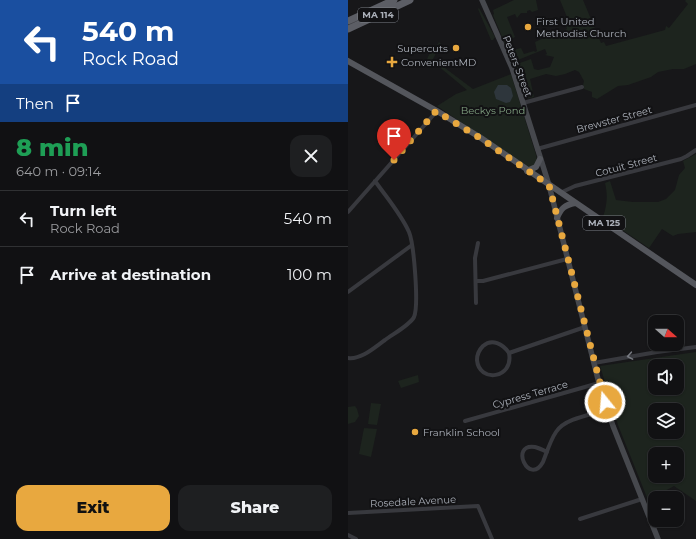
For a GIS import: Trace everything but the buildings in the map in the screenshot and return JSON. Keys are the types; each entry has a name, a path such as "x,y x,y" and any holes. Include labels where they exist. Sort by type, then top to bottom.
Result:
{"highway":[{"name":"MA 114","path":"348,22 394,0"},
{"name":"MA 114","path":"348,29 410,0"}],"main road":[{"name":"Peters Street","path":"482,0 512,68 549,185 607,410 658,539"},
{"name":"MA 125","path":"348,61 480,138 696,285"},
{"path":"528,171 536,167 540,159"},
{"path":"557,218 562,208 568,204 575,203"}],"street":[{"path":"523,103 582,87"},
{"name":"Brewster Street","path":"537,149 696,105"},
{"path":"348,212 436,111"},
{"name":"Cotuit Street","path":"560,193 575,186 681,159 696,150"},
{"path":"348,358 357,357 365,353 400,329 413,318 416,308 412,245 410,236 405,225 376,181"},
{"path":"476,303 475,258 478,242"},
{"path":"348,292 412,245"},
{"path":"476,281 483,281 567,259"},
{"path":"509,353 585,328"},
{"path":"496,342 502,344 509,353 509,363 504,372 489,375 480,369 478,364 478,353 486,344 496,342"},
{"path":"594,363 696,347"},
{"name":"Cypress Terrace","path":"465,421 599,382"},
{"path":"547,452 536,448 526,449 522,456 523,463 532,469 539,467 543,462 556,432 564,423 573,419 607,410"},
{"path":"580,519 642,499"},
{"name":"Rosedale Avenue","path":"348,513 478,506 492,539"},
{"path":"348,535 356,539"}],"green space":[{"path":"514,0 536,0 538,10 532,12 530,10 527,11 527,13 521,13 517,18 515,14 507,17 515,37 509,40 509,43 505,44 493,15 493,10"},
{"path":"560,0 583,0 601,43 604,42 606,46 665,30 666,26 669,28 688,4 685,1 696,0 696,64 684,69 673,69 658,72 651,77 628,85 618,86 597,99 592,97 592,92 584,89 584,81 579,72 575,70 556,76 546,74 530,79 534,97 526,99 519,88 514,65 531,59 534,69 538,70 550,67 554,57 545,55 547,54 545,49 513,62 509,50 511,48 513,50 521,48 524,54 535,52 537,51 535,42 544,38 544,35 548,33 550,37 567,29 566,25 569,22"},
{"path":"479,8 495,37 493,40 491,40 478,9"},
{"name":"Beckys Pond","path":"439,42 441,44 433,59 473,89 511,74 536,155 537,161 534,166 526,166 437,106 456,94 467,90 431,60 427,60"},
{"path":"696,154 696,232 673,236 662,229 649,248 603,217 607,200 605,183 610,181 616,200 658,202 666,199 675,190 679,175 685,168 683,161"},
{"path":"696,352 696,501 684,493 684,491 674,486 665,491 648,491 648,500 618,425 600,366 648,359"},
{"path":"418,375 419,382 401,388 398,381"},
{"path":"371,403 381,404 377,425 368,424"},
{"path":"355,406 359,416 355,422 348,424 348,407"},
{"path":"364,428 377,429 371,457 359,454"}],"shaded area":[{"path":"498,85 507,85 511,88 513,96 510,102 506,103 496,99 494,92"}],"place":[{"name":"First United Methodist Church","path":"528,27"},
{"name":"Supercuts","path":"456,48"},
{"name":"ConvenientMD","path":"392,62"},
{"name":"Franklin School","path":"415,432"}],"route":[{"path":"394,160 436,111 480,138 549,185 583,323 605,402"}]}
